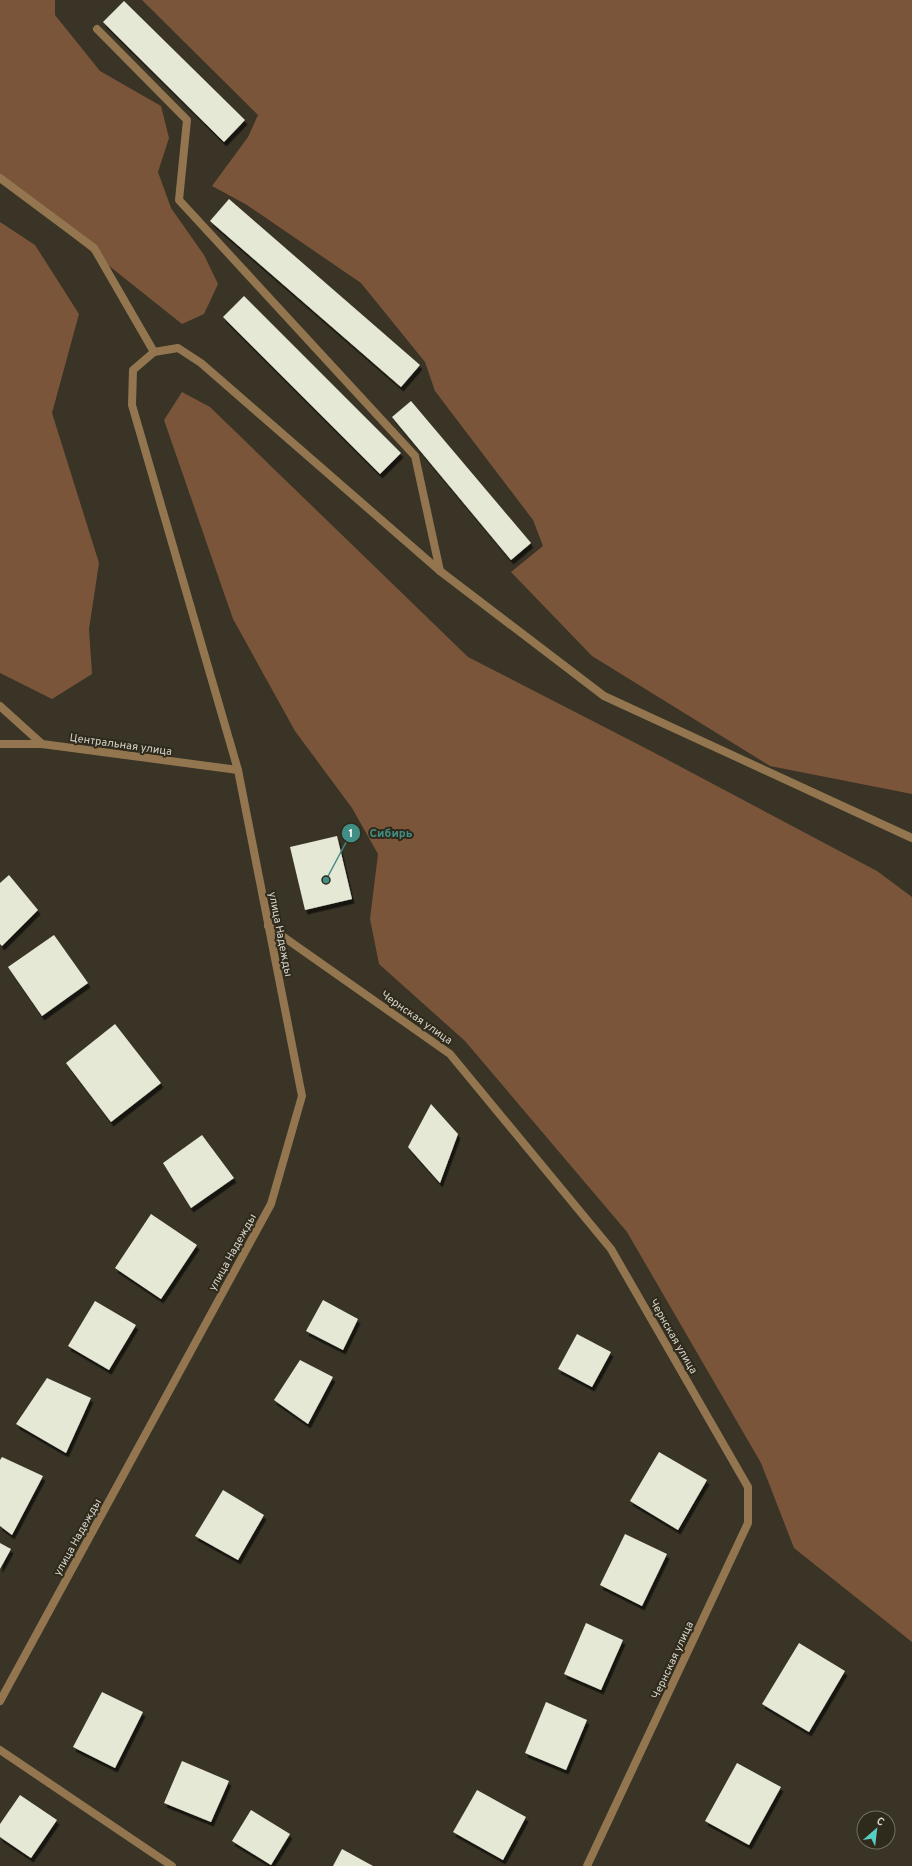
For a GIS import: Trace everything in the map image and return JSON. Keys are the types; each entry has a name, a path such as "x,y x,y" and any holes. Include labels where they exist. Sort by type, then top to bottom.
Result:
{"street":[{"path":"97,29 187,120 179,200 415,456 440,571"},
{"path":"0,178 94,248 154,352 178,348 201,363 440,571 604,696 912,838"},
{"name":"улица Надежды","path":"0,1701 271,1204 302,1096 238,770 132,406 132,370 154,352"},
{"path":"0,706 42,744"},
{"name":"Центральная улица","path":"0,744 42,744 238,770"},
{"name":"Чернская улица","path":"268,926 450,1054 611,1249 748,1487 748,1523 587,1866"},
{"path":"0,1750 172,1866"}],"shaded area":[{"path":"0,0 55,0 55,15 100,71 161,106 169,138 158,172 171,208 204,255 218,284 204,314 182,324 0,179"},
{"path":"142,0 912,0 912,794 770,766 592,656 511,572 543,546 533,520 435,391 425,362 361,283 247,205 212,186 248,137 258,115"},
{"path":"0,222 35,245 79,314 52,413 99,563 89,629 92,674 52,699 0,673"},
{"path":"182,392 210,407 468,657 651,751 877,871 912,897 912,1642 794,1548 761,1463 627,1232 465,1041 379,964 370,919 378,854 352,808 295,731 233,619 164,420"}],"building":[{"path":"124,1 245,120 224,142 103,22"},
{"path":"229,199 420,365 401,387 210,221"},
{"path":"244,296 401,453 380,474 223,317"},
{"path":"411,401 531,543 511,560 392,417"},
{"path":"337,836 352,899 305,910 290,847"},
{"path":"9,875 38,910 2,946 0,944 0,883"},
{"path":"54,935 88,983 42,1016 8,967"},
{"path":"115,1024 161,1083 111,1122 66,1063"},
{"path":"431,1104 458,1134 440,1183 408,1147"},
{"path":"202,1135 234,1178 191,1208 163,1163"},
{"path":"151,1214 197,1245 161,1299 115,1268"},
{"path":"323,1300 358,1319 343,1350 306,1331"},
{"path":"95,1301 136,1325 109,1370 68,1346"},
{"path":"577,1334 611,1352 592,1387 558,1369"},
{"path":"300,1360 333,1377 308,1424 274,1400"},
{"path":"47,1378 91,1398 66,1453 16,1424"},
{"path":"659,1452 707,1480 678,1530 630,1501"},
{"path":"2,1457 43,1476 12,1535 0,1526 0,1460"},
{"path":"223,1490 264,1515 238,1560 195,1536"},
{"path":"625,1534 667,1554 642,1606 600,1585"},
{"path":"0,1543 11,1549 0,1569"},
{"path":"586,1623 623,1640 601,1690 564,1674"},
{"path":"799,1643 845,1671 809,1732 762,1704"},
{"path":"102,1692 143,1712 115,1768 73,1747"},
{"path":"546,1702 587,1720 566,1770 525,1753"},
{"path":"182,1761 229,1781 211,1822 164,1803"},
{"path":"737,1763 781,1787 749,1845 705,1821"},
{"path":"477,1790 526,1817 503,1860 453,1832"},
{"path":"20,1795 57,1820 31,1858 0,1837 0,1824"},
{"path":"251,1810 290,1834 271,1865 232,1841"},
{"path":"342,1849 373,1866 333,1866"}],"place":[{"name":"Сибирь","path":"326,880"}]}
